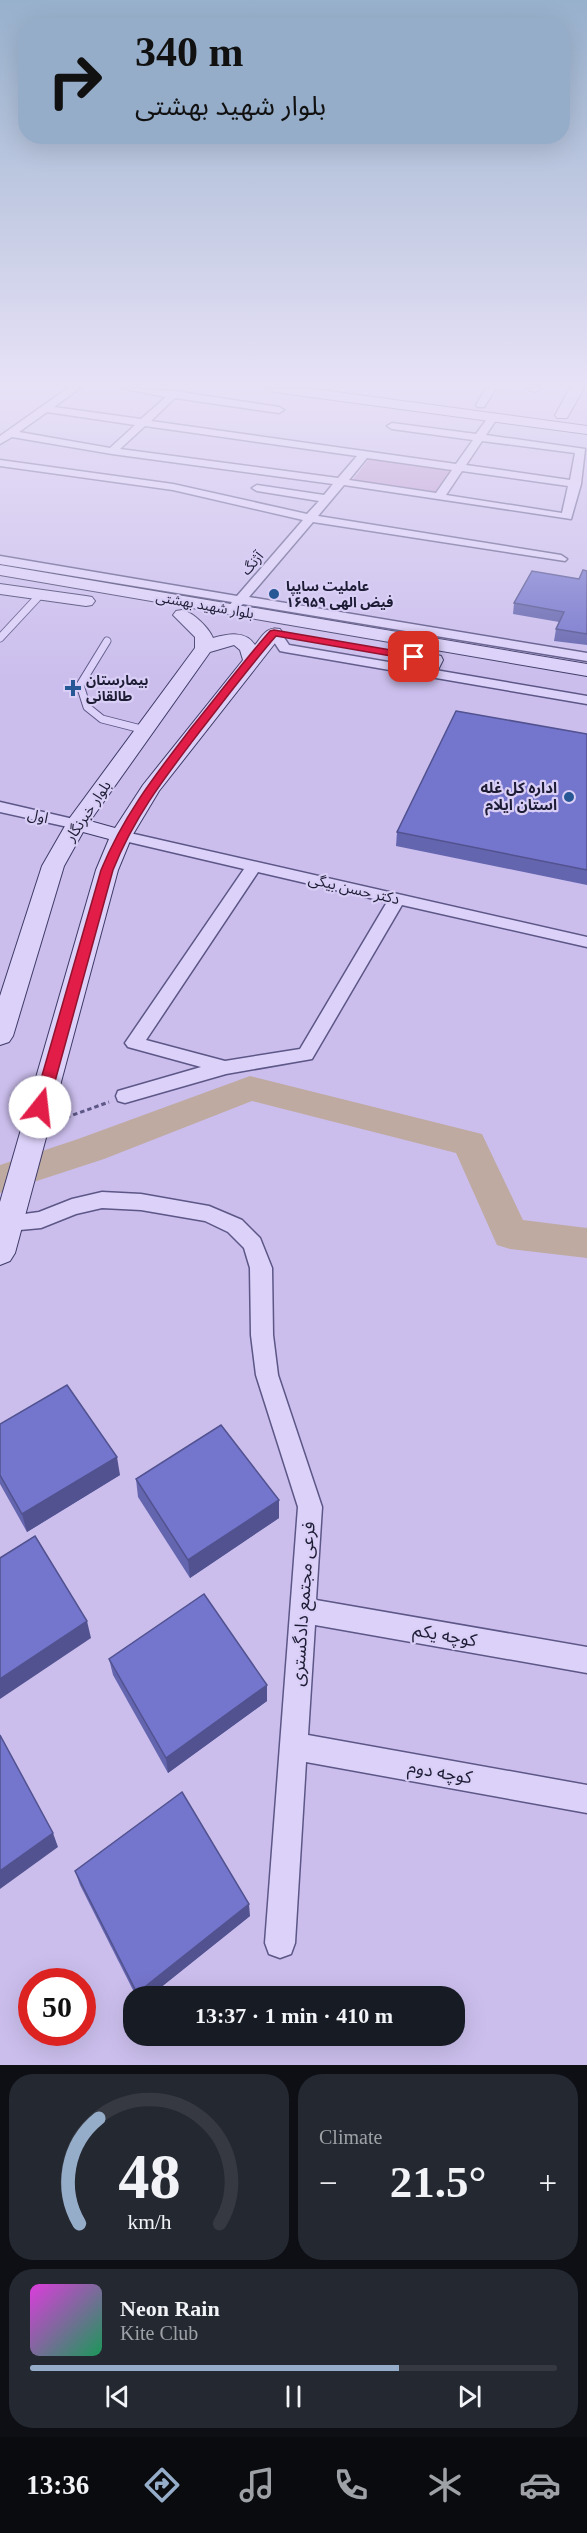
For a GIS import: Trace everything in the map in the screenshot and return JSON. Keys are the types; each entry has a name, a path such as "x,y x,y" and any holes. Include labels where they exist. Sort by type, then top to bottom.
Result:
{"main road":[{"name":"بلوار شهید بهشتی","path":"0,570 237,604 564,665 587,660"},
{"name":"بلوار شهید بهشتی","path":"0,589 182,615 431,666 587,687"},
{"path":"182,615 204,636 204,648 228,640 239,640 247,644 251,658"},
{"path":"0,1253 107,870 121,836 150,789 251,658 274,633"},
{"name":"بلوار خبرنگار","path":"0,1036 4,1009 53,866 77,824 204,648"},
{"path":"77,824 121,836"}],"street":[{"path":"154,484 309,518 561,559"},
{"name":"آژنگ","path":"237,604 309,518 341,484"},
{"path":"358,484 567,517 576,484"},
{"path":"439,497 447,484"},
{"path":"257,488 327,499"},
{"path":"0,560 237,604 587,660"},
{"path":"431,666 587,700"},
{"name":"اول","path":"0,807 77,824"},
{"name":"دکتر حسن بیگی","path":"121,836 587,942"},
{"path":"226,1067 134,1043 254,866"},
{"path":"125,1096 226,1067 306,1054 397,899"},
{"name":"فرعی مجتمع دادگستری","path":"9,1223 41,1220 72,1207 102,1200 141,1202 209,1214 235,1226 253,1244 261,1268 262,1335 267,1375 310,1507 280,1943"},
{"name":"کوچه یکم","path":"303,1610 587,1660"},
{"name":"کوچه دوم","path":"294,1746 587,1799"}],"lane":[{"path":"0,638 40,595"},
{"path":"107,640 82,677 80,685 87,707 102,718 145,730"}],"path":[{"path":"34,1128 125,1096"}],"shaded area":[{"path":"367,484 441,484 434,494"}],"building":[{"path":"583,570 587,571 587,634 556,629 564,612 514,603 532,571 579,579"},
{"path":"456,711 587,734 587,870 397,832"},
{"path":"67,1385 117,1457 22,1514 0,1475 0,1424"},
{"path":"221,1425 279,1500 188,1560 136,1479"},
{"path":"35,1536 87,1621 0,1679 0,1558"},
{"path":"204,1594 267,1685 166,1758 109,1659"},
{"path":"0,1735 53,1833 0,1871"},
{"path":"182,1792 249,1904 146,1986 133,1986 75,1871"}],"waterway":[{"path":"0,1179 91,1149 250,1088 469,1143 510,1234 587,1243"}],"place":[{"name":"عاملیت سایپا ۱۶۹۵۹ فیض الهی","path":"274,594"},
{"name":"بیمارستان طالقانی","path":"73,688"},
{"name":"اداره کل غله استان ایلام","path":"569,797"}],"route":[{"path":"40,1107 107,870 121,836 150,789 251,658 274,633 414,657"}]}
